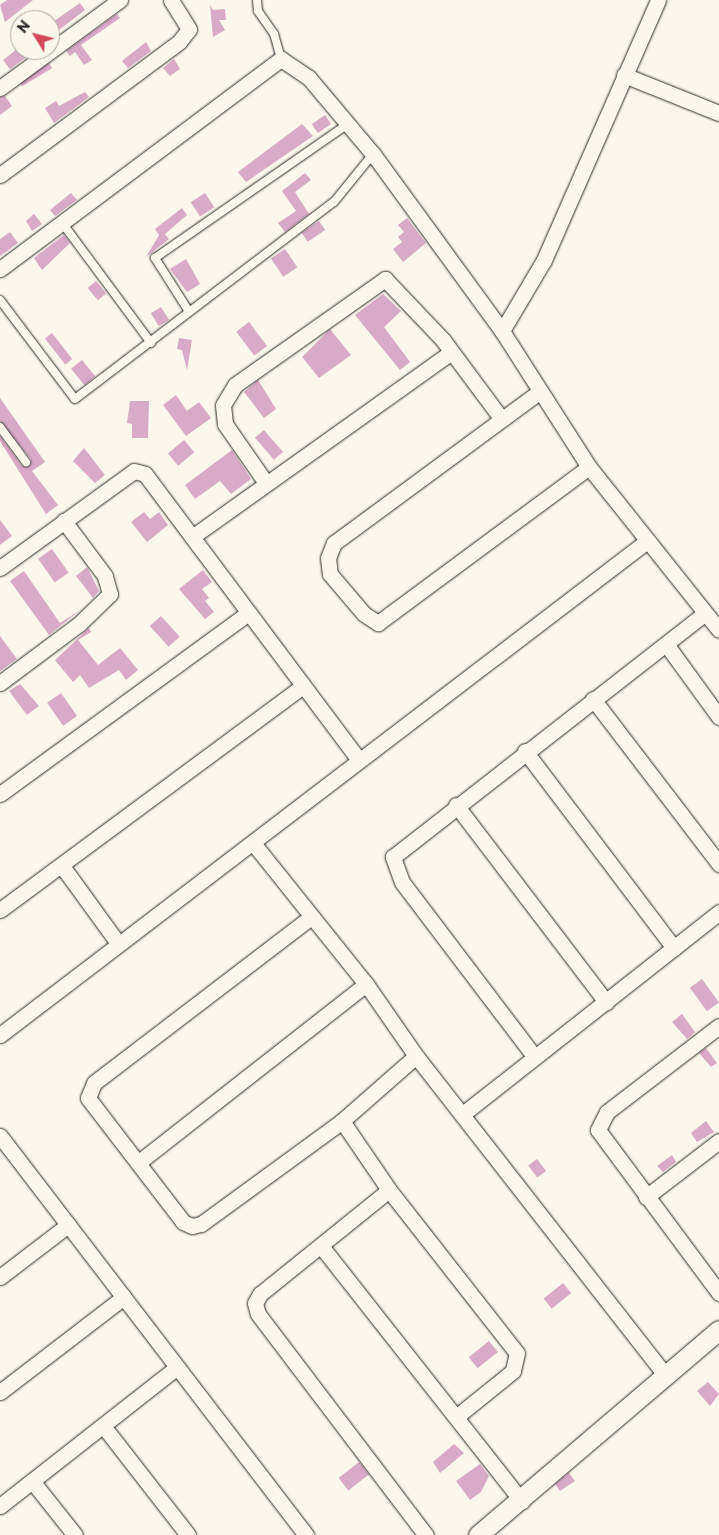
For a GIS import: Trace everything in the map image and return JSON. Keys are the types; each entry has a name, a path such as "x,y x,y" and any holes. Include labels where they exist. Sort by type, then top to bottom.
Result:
{"street":[{"path":"0,88 120,0"},
{"path":"0,176 179,42 189,29 170,0"},
{"path":"502,331 544,260 658,0"},
{"path":"0,269 281,59 309,78 373,154 502,331 539,392 589,467 719,630"},
{"path":"624,74 719,113"},
{"path":"266,483 225,424 223,405 243,380 385,279 451,352 502,418"},
{"path":"192,537 451,352"},
{"path":"539,392 334,543 328,558 330,574 374,622 589,467"},
{"path":"0,568 134,471 145,474 301,686 358,760"},
{"path":"0,683 79,624 110,594 105,576 64,521"},
{"path":"0,1035 647,540"},
{"path":"0,794 248,613"},
{"path":"534,1056 393,864 396,852 705,613"},
{"path":"666,644 719,717"},
{"path":"0,910 62,866 301,686"},
{"path":"593,700 719,864"},
{"path":"526,751 674,948"},
{"path":"456,805 606,1002"},
{"path":"253,843 366,984 416,1056 464,1113 666,1376"},
{"path":"62,866 118,943"},
{"path":"464,1113 719,912"},
{"path":"311,917 90,1087 88,1098 139,1162 183,1222 192,1226 201,1224 342,1121 416,1056"},
{"path":"139,1162 366,984"},
{"path":"719,1026 607,1112 601,1122 601,1138 719,1293"},
{"path":"342,1121 389,1190 518,1353 513,1372 456,1417"},
{"path":"0,1136 5,1154 68,1225 304,1534"},
{"path":"646,1197 719,1140"},
{"path":"389,1190 260,1294 255,1303 258,1314 426,1535"},
{"path":"0,1277 68,1225"},
{"path":"321,1246 522,1501"},
{"path":"0,1392 124,1297"},
{"path":"478,1535 522,1501 719,1330"},
{"path":"0,1506 104,1427 176,1366"},
{"path":"104,1427 188,1535"},
{"path":"32,1481 75,1535"}],"lane":[{"path":"258,0 258,11 274,34 281,59"},
{"path":"188,310 155,258 348,124"},
{"path":"0,300 74,400 151,343 188,310 334,202 373,154"},
{"path":"62,224 151,343"},
{"path":"0,427 26,462"}],"building":[{"path":"7,0 33,0 20,10 10,10 10,18 5,22 0,5"},
{"path":"80,3 85,10 60,29 60,17"},
{"path":"210,5 213,10 225,9 226,20 219,20 225,30 213,37"},
{"path":"117,14 120,18 81,45 92,60 84,65 75,52 70,56 66,51"},
{"path":"146,42 151,51 128,68 122,61"},
{"path":"10,55 10,60 22,60 10,69 3,60"},
{"path":"174,59 180,69 170,76 163,68"},
{"path":"49,63 52,68 22,86 19,81"},
{"path":"85,92 89,97 54,123 45,108 56,101 59,106"},
{"path":"5,96 12,106 0,115 0,97"},
{"path":"325,115 331,124 318,133 312,124"},
{"path":"302,124 313,136 246,182 238,172"},
{"path":"305,173 311,180 295,192 309,214 285,232 278,223 296,211 282,191"},
{"path":"71,193 77,200 55,216 50,210"},
{"path":"205,193 214,207 200,217 191,202"},
{"path":"182,208 187,215 165,234 169,239 146,257 159,235 155,229"},
{"path":"34,214 42,224 32,231 26,221"},
{"path":"407,218 426,243 403,262 393,249 402,242 398,237 404,232 398,225"},
{"path":"319,221 325,230 308,242 302,233"},
{"path":"10,232 18,243 0,256 0,239"},
{"path":"64,235 70,243 42,270 34,258"},
{"path":"285,249 297,267 283,277 271,259"},
{"path":"186,259 200,284 187,292 170,269"},
{"path":"96,281 106,293 98,300 88,288"},
{"path":"383,294 401,311 384,327 410,362 400,370 355,315"},
{"path":"161,307 169,320 159,326 151,313"},
{"path":"249,322 267,346 254,356 236,332"},
{"path":"330,329 351,355 319,378 302,357"},
{"path":"52,333 72,359 65,365 45,339"},
{"path":"179,338 192,340 187,370 182,350 177,349"},
{"path":"82,360 95,376 84,385 71,369"},
{"path":"258,380 276,409 264,418 244,392"},
{"path":"176,395 187,411 199,402 211,418 186,436 163,405"},
{"path":"0,398 45,462 32,471 58,505 46,514 0,441 0,436 22,466 30,466 31,459 0,421"},
{"path":"130,401 149,401 148,438 132,438 132,424 127,423"},
{"path":"264,430 283,452 274,460 255,438"},
{"path":"184,440 194,452 178,466 168,453"},
{"path":"84,448 105,475 95,483 73,461"},
{"path":"232,450 251,479 231,494 220,481 195,499 185,485"},
{"path":"144,512 150,519 159,512 168,525 147,542 131,522"},
{"path":"0,520 12,536 0,545"},
{"path":"52,549 69,573 55,583 38,559"},
{"path":"87,567 99,591 93,598 76,576"},
{"path":"203,570 212,582 202,589 209,598 205,601 214,612 205,619 179,589"},
{"path":"24,571 60,623 79,611 49,635 10,581"},
{"path":"161,616 180,637 169,647 150,626"},
{"path":"89,628 91,632 78,640 98,665 120,648 138,670 126,680 119,670 89,688 80,675 73,682 55,660"},
{"path":"0,636 17,659 0,671"},
{"path":"20,684 39,706 27,715 9,691"},
{"path":"61,693 77,716 63,726 47,703"},
{"path":"702,979 719,1002 707,1011 690,988"},
{"path":"682,1014 695,1032 687,1039 672,1022"},
{"path":"706,1048 717,1063 711,1067 699,1053"},
{"path":"706,1121 714,1132 697,1142 691,1133"},
{"path":"672,1155 676,1162 663,1172 657,1166"},
{"path":"537,1159 546,1171 537,1178 528,1166"},
{"path":"563,1283 571,1293 552,1309 544,1299"},
{"path":"489,1341 498,1352 478,1368 469,1357"},
{"path":"708,1382 719,1394 710,1406 697,1391"},
{"path":"454,1444 464,1453 440,1473 433,1462"},
{"path":"359,1462 369,1475 348,1491 339,1478"},
{"path":"480,1464 489,1476 481,1492 470,1500 456,1481"},
{"path":"569,1473 575,1481 560,1491 555,1484"}]}
